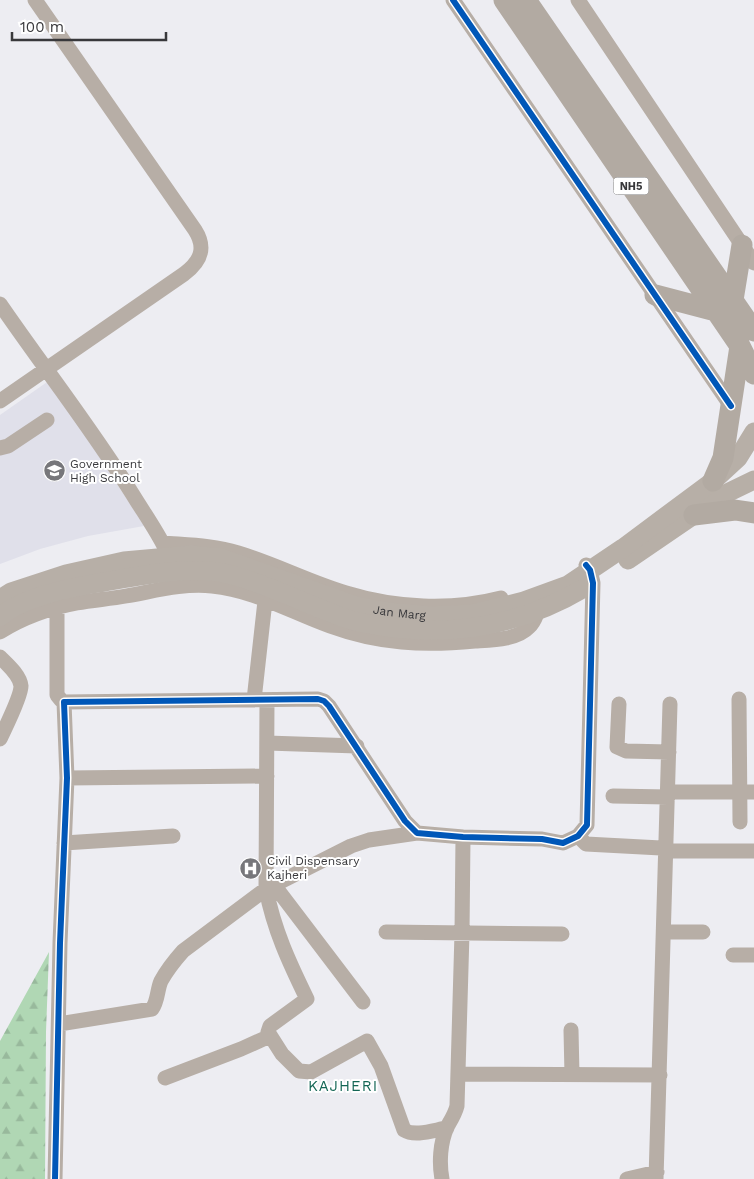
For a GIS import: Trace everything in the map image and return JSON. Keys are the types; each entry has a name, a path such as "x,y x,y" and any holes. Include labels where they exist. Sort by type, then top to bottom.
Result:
{"highway":[{"name":"NH5","path":"504,0 747,338 754,374"},
{"name":"NH5","path":"526,0 724,306"},
{"path":"655,295 724,306 742,245"},
{"path":"708,485 723,458 731,406 747,338"},
{"path":"694,515 735,510 754,513"}],"main road":[{"name":"Jan Marg","path":"0,617 6,612 32,600 74,587 180,571 218,572 266,594 352,620 399,629 440,631 484,627 562,601 590,573 708,485 738,458 754,432"},
{"name":"Jan Marg","path":"0,599 11,592 66,574 166,549 192,555 221,558 356,606 388,612 428,616 472,614 524,601 568,585 694,515 724,495 754,480"}],"street":[{"path":"0,401 192,268 198,261 201,243 195,230 35,0"},
{"path":"453,0 731,406"},
{"path":"578,0 754,263"},
{"path":"0,304 122,476 166,549"},
{"path":"0,448 8,446 47,420"},
{"path":"59,1024 152,1008 161,982 183,951 270,887 351,846 369,840 417,833 463,838 542,840 563,843 578,836 587,825 590,573"},
{"path":"0,632 16,622 44,611 78,602 126,596 167,587 215,586 241,592 266,594 261,700 267,743 272,918 286,955 307,999 270,1026 268,1032 282,1054 299,1071 305,1072 311,1072 367,1041 381,1066 404,1130 409,1133 416,1133 447,1128"},
{"path":"58,608 57,695 60,700 64,702 318,698 324,701 357,746 405,821 417,833"},
{"path":"0,657 17,677 21,686 0,739"},
{"path":"739,699 747,792 740,822"},
{"path":"55,1179 66,778 64,702"},
{"path":"618,704 617,747 626,751 670,752"},
{"path":"627,1179 656,1176 670,704"},
{"path":"267,743 357,746"},
{"path":"66,778 267,776"},
{"path":"613,796 747,792"},
{"path":"64,842 173,836"},
{"path":"578,836 586,844 661,848 666,850 754,851"},
{"path":"442,1179 440,1159 447,1128 455,1115 458,1074 463,838"},
{"path":"270,887 363,1002"},
{"path":"386,932 562,934"},
{"path":"664,932 703,932"},
{"path":"733,955 754,955"},
{"path":"571,1030 572,1075"},
{"path":"165,1078 270,1036"},
{"path":"458,1074 660,1076"}],"shaded area":[{"name":"Government High School","path":"50,380 144,526 88,536 40,549 0,564 0,415"}],"green space":[{"path":"49,952 46,1032 45,1179 0,1179 0,1041"}],"cycle path":[{"path":"453,0 731,406"},
{"path":"55,1179 60,943 67,778 64,702 318,699 324,701 329,706 405,821 417,833 463,837 542,839 563,843 578,836 587,825 593,583 590,570 586,565"}],"place":[{"name":"Government High School","path":"54,471"},
{"name":"Civil Dispensary Kajheri","path":"251,868"}],"district":[{"name":"KAJHERI","path":"343,1086"}]}
